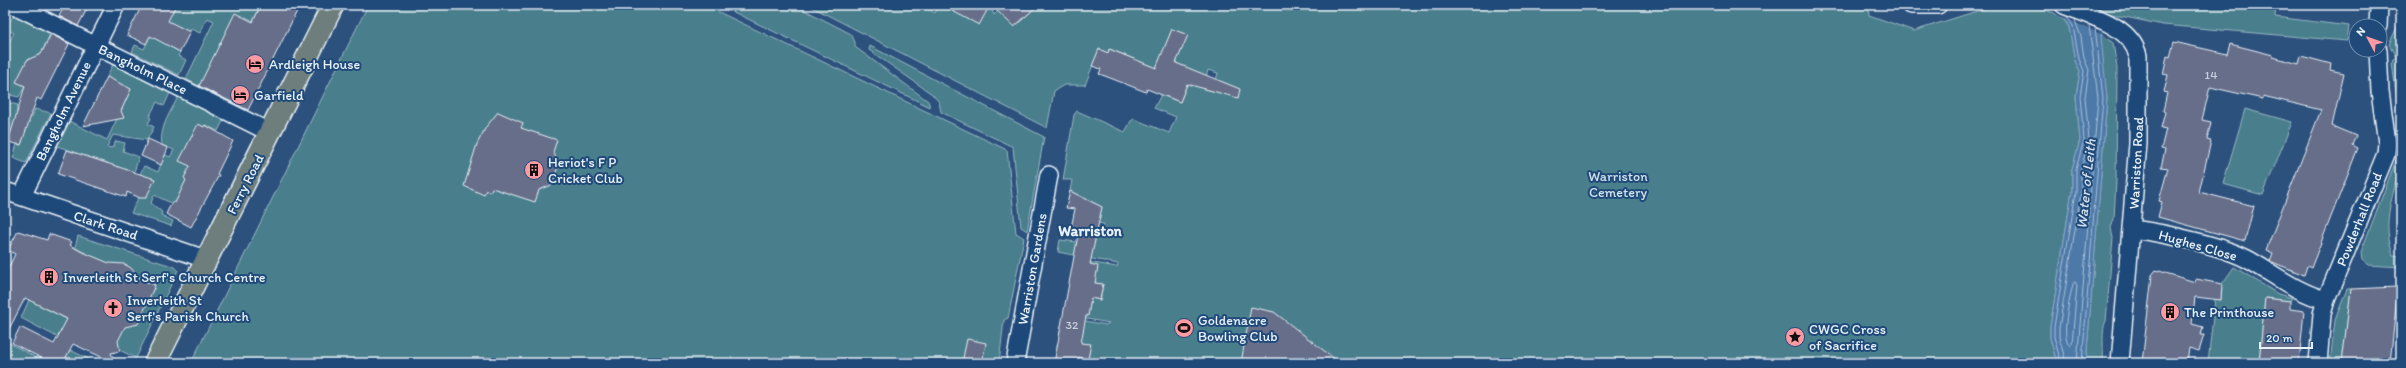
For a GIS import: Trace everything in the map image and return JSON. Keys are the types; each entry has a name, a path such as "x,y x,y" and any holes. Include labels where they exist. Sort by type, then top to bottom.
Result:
{"main road":[{"name":"Ferry Road","path":"155,363 208,260 333,5"}],"street":[{"name":"Bangholm Place","path":"14,5 271,133"},
{"name":"Bangholm Avenue","path":"22,196 116,5"},
{"path":"1911,5 1938,5"},
{"name":"Warriston Road","path":"2064,5 2108,24 2124,33 2131,40 2138,56 2138,143 2120,363"},
{"path":"2378,18 2379,5"},
{"name":"Powderhall Road","path":"2318,363 2319,333 2326,300 2386,154 2387,143 2380,91 2378,58"},
{"name":"Warriston Gardens","path":"1015,363 1049,175"},
{"name":"Clark Road","path":"5,191 208,260"},
{"name":"Hughes Close","path":"2132,230 2164,234 2238,255 2311,296 2326,300"}],"green space":[{"path":"176,5 261,5 251,25 199,86 186,79 214,21 207,18 200,33 191,29 190,32 177,26 168,46 180,52 178,56 186,60 179,75 132,52 135,45 144,49 154,28 173,11"},
{"path":"368,5 704,5 1007,150 1016,233 1024,238 1008,318 1004,320 999,363 191,363"},
{"path":"719,5 795,5 851,34 855,42 855,47 928,101 930,107"},
{"name":"Warriston Cemetery","path":"808,5 925,5 924,7 935,13 939,5 990,5 994,15 998,11 1014,27 1032,11 1026,5 1868,5 1869,15 1914,31 1996,5 2032,5 2054,13 2064,20 2069,27 2075,61 2080,71 2076,96 2080,140 2072,169 2072,191 2050,327 2050,338 2057,363 1077,363 1078,357 1088,359 1090,345 1081,343 1075,319 1106,325 1109,323 1077,317 1077,314 1088,316 1091,298 1100,300 1103,284 1095,283 1088,262 1117,267 1118,264 1058,252 1060,240 1094,244 1097,233 1102,234 1104,224 1098,223 1102,207 1070,191 1072,180 1063,180 1074,115 1077,111 1125,132 1131,121 1134,119 1169,133 1176,117 1154,108 1161,95 1180,102 1193,70 1161,57 1156,68 1110,49 1108,53 1099,50 1085,85 1064,85 1054,91 1047,128","holes":["1172,29 1187,35 1179,56 1164,50","1208,70 1218,73 1213,91 1203,89"]},
{"path":"2098,5 2276,5 2275,17 2348,26 2348,34 2347,41 2163,25 2097,11"},
{"path":"14,14 51,32 37,62 29,58 17,82 25,86 19,97 10,95 5,90 5,45 7,46 14,33 6,29"},
{"path":"2399,23 2401,23 2401,129 2392,63 2393,59 2397,59 2389,44"},
{"path":"2099,33 2113,43 2117,68 2116,181 2114,219 2111,228 2113,238 2106,321 2103,335 2103,363 2086,363 2107,98"},
{"path":"870,46 1044,137 1027,231 1021,227 1013,147 941,112 939,102 932,94 869,50"},
{"path":"113,64 170,93 164,106 157,102 149,117 151,118 148,124 154,127 147,140 113,135 107,147 112,148 116,141 125,143 123,151 139,157 134,172 125,169 123,174 107,169 108,163 92,158 74,158 75,152 57,146 69,121 107,140 131,89 107,77"},
{"path":"178,97 224,119 218,131 205,125 204,127 198,124 192,135 205,143 184,178 187,180 175,203 171,203 154,195 151,203 162,212 161,215 173,221 171,226 131,213 146,182 138,178 144,166 158,172 161,164 159,152 170,157 174,150 162,145 162,132 166,120"},
{"path":"5,102 18,105 16,113 32,117 35,109 51,113 26,163 13,158 17,144 21,145 24,137 5,134"},
{"path":"2245,109 2292,122 2263,195 2223,184"},
{"path":"2401,147 2398,175 2391,200 2388,225 2389,239 2393,255 2401,256 2401,267 2368,265 2362,260 2361,252"},
{"path":"78,236 175,267 178,270 136,358 113,347 124,327 135,322 135,325 137,324 153,289 155,289 154,283 141,280 140,277 135,278 130,268 104,263 103,261 97,260 75,247"},
{"path":"2234,267 2278,294 2292,298 2290,301 2265,298 2259,363 2208,363 2215,299 2221,300 2222,284"},
{"path":"2347,289 2351,289 2342,363 2330,363 2335,320"},
{"path":"29,300 74,323 62,336 57,337 21,318"},
{"path":"5,341 41,360 43,363 5,363"},
{"path":"70,350 97,363 63,363"}],"water":[{"name":"Water of Leith","path":"2057,5 2098,5 2107,98 2086,363 2057,363 2050,338 2050,327 2072,191 2072,169 2080,140 2076,96 2080,71 2075,61 2069,27"}],"pier":[{"path":"2055,5 2083,5 2099,12 2101,34 2060,16"}],"building":[{"path":"65,5 89,5 78,26 59,16"},
{"path":"142,5 176,5 168,21 190,32 180,52 150,36 146,44 127,35"},
{"path":"261,5 300,5 248,110 199,86 235,13 253,22"},
{"path":"941,5 990,5 979,25"},
{"path":"991,5 1038,5 1014,27"},
{"path":"1172,29 1188,35 1176,63 1240,89 1238,98 1187,84 1180,102 1147,89 1146,92 1099,74 1101,69 1092,66 1099,49 1108,53 1109,49 1156,68"},
{"path":"51,34 69,44 41,100 37,98 21,145 8,142 25,86 16,82 27,60 41,54"},
{"path":"2174,42 2227,54 2230,44 2273,55 2273,57 2299,64 2301,56 2331,64 2330,70 2344,73 2332,126 2356,136 2352,145 2358,148 2311,268 2307,266 2304,275 2270,261 2273,253 2266,250 2321,110 2263,96 2263,99 2210,87 2202,120 2211,122 2207,140 2211,141 2199,192 2254,206 2245,241 2158,217 2162,202 2159,201 2168,168 2161,167 2165,150 2161,149 2166,129 2161,128 2165,112 2163,111 2167,93 2164,92 2168,75 2163,74 2167,56 2170,57"},
{"path":"107,77 131,89 121,111 124,118 83,126"},
{"path":"498,112 523,123 521,128 557,140 553,152 559,163 552,185 539,190 535,202 492,188 490,192 486,190 484,195 464,186 477,144 486,127"},
{"path":"198,124 204,127 205,125 233,141 217,174 219,175 191,227 166,214 172,202 175,203 186,180 184,178 190,166 179,161"},
{"path":"148,139 168,148 161,165 141,156"},
{"path":"67,150 155,179 146,198 140,198 127,192 126,197 58,174"},
{"path":"1070,191 1102,207 1090,264 1098,266 1095,283 1103,284 1100,300 1091,298 1088,316 1086,316 1081,343 1091,344 1088,359 1078,357 1077,363 1054,363 1079,230 1071,228 1075,209 1066,208"},
{"path":"18,231 47,240 49,234 72,242 70,245 80,251 109,263 124,264 131,268 141,280 155,285 138,324 125,327 118,341 120,351 111,353 115,363 73,344 63,363 51,363 12,343 20,327 54,344 67,319 25,298 5,337 5,275 15,254 8,250"},
{"name":"The Printhouse","path":"2156,270 2195,282 2196,279 2222,284 2221,300 2195,297 2192,324 2203,327 2201,335 2204,335 2199,351 2189,348 2187,363 2142,363 2152,275"},
{"path":"2398,287 2390,363 2342,363 2351,289"},
{"path":"2265,298 2290,301 2290,309 2304,311 2299,363 2259,363"},
{"path":"1251,307 1274,312 1340,363 1241,363"},
{"path":"967,339 986,343 982,363 962,363"}],"place":[{"name":"Ardleigh House","path":"255,64"},
{"name":"Garfield","path":"240,95"},
{"name":"Heriot's F P Cricket Club","path":"534,170"},
{"name":"Inverleith St Serf's Church Centre","path":"49,277"},
{"name":"Inverleith St Serf's Parish Church","path":"113,308"},
{"name":"The Printhouse","path":"2170,312"},
{"name":"Goldenacre Bowling Club","path":"1184,328"},
{"name":"CWGC Cross of Sacrifice","path":"1795,337"}],"district":[{"name":"Warriston","path":"1090,231"}]}
